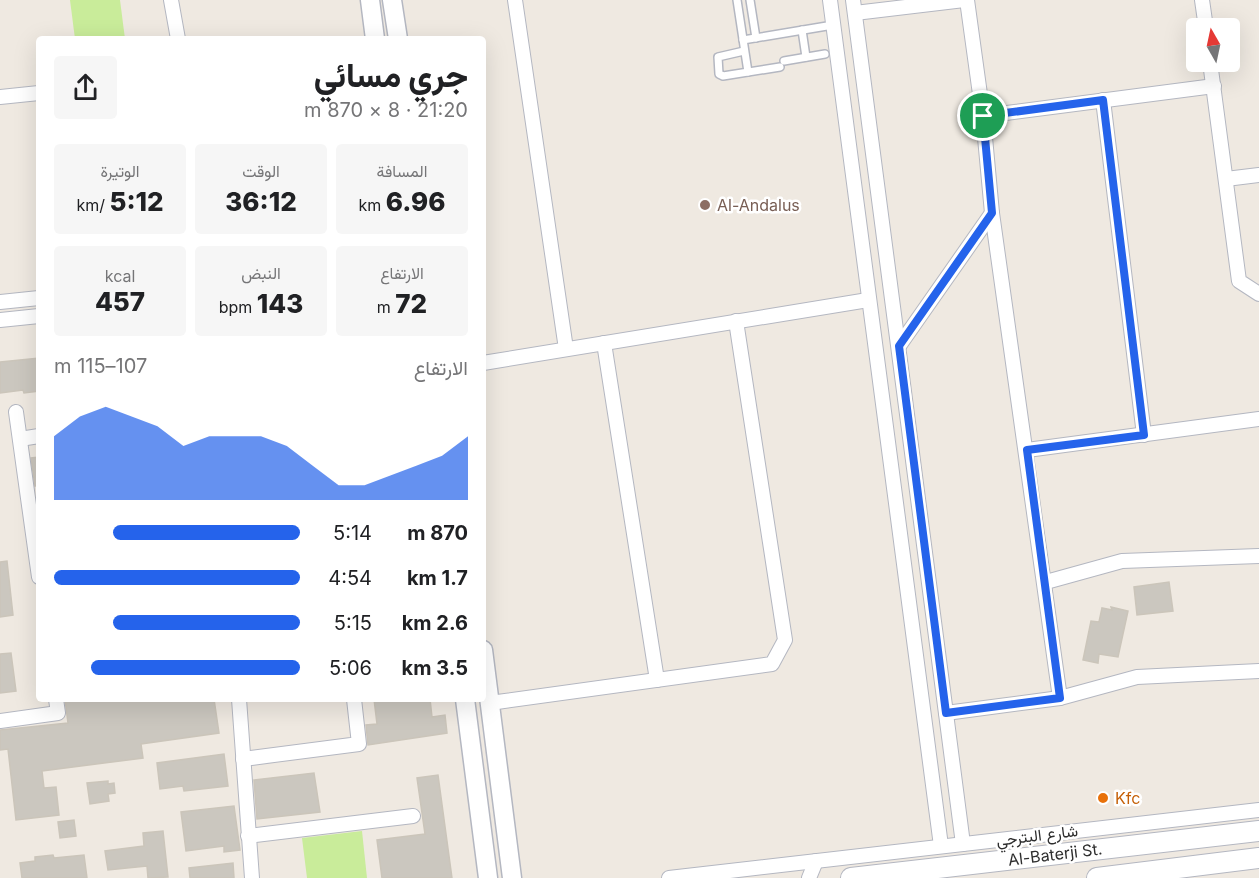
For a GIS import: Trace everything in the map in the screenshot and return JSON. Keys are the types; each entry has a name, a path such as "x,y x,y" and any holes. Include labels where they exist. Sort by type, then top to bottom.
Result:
{"main road":[{"name":"Al-Baterji St.","path":"851,878 1250,832"},
{"name":"Al-Baterji St.","path":"1097,878 1259,858"}],"street":[{"path":"171,0 177,36"},
{"path":"370,0 375,36"},
{"path":"392,0 398,36"},
{"path":"515,0 566,349"},
{"path":"830,0 941,846"},
{"path":"963,844 854,7 966,0 983,116 992,213 1046,582 1060,698"},
{"path":"1202,0 1205,18"},
{"path":"1212,72 1239,281 1259,294"},
{"path":"983,116 1214,86"},
{"path":"0,97 36,93"},
{"path":"1103,100 1144,435"},
{"path":"1226,179 1259,175"},
{"path":"899,346 992,213"},
{"path":"0,302 36,298"},
{"path":"486,362 868,300"},
{"path":"0,320 36,316"},
{"path":"490,703 772,664 784,640 736,321"},
{"path":"603,343 657,680"},
{"path":"16,412 36,555"},
{"path":"1027,450 1259,420"},
{"path":"20,439 36,436"},
{"path":"1046,582 1122,561 1259,555"},
{"path":"946,713 1060,698 1137,677 1259,671"},
{"path":"486,673 512,878"},
{"path":"0,721 58,713 56,702"},
{"path":"239,702 252,878"},
{"path":"243,759 359,744 354,702"},
{"path":"465,702 488,878"},
{"name":"شارع البترجي","path":"669,878 1259,810"},
{"path":"1238,813 1250,832"},
{"path":"248,836 413,816"},
{"path":"809,878 816,861"}],"lane":[{"path":"737,0 748,72"},
{"path":"750,0 756,38"},
{"path":"743,40 833,25"},
{"path":"802,30 807,57"},
{"path":"744,51 718,57 718,70 723,76 825,54"}],"green space":[{"path":"70,0 120,0 125,36 75,36"},
{"path":"362,831 367,878 307,878 302,838"}],"building":[{"path":"36,358 36,391 24,393 23,390 0,393 0,362"},
{"path":"36,457 35,486 31,458"},
{"path":"7,561 13,615 0,617 0,562"},
{"path":"1169,582 1173,611 1137,615 1134,587"},
{"path":"1111,607 1128,611 1118,657 1099,654 1098,663 1083,660 1091,621 1099,622 1102,608 1112,610"},
{"path":"11,653 16,691 0,693 0,654"},
{"path":"65,702 214,702 219,733 141,744 143,758 42,771 44,788 56,787 59,815 16,820 8,749 0,750 0,730 68,723"},
{"path":"374,702 430,702 432,717 445,715 447,733 368,745 366,725 377,724"},
{"path":"224,754 228,786 184,791 183,786 160,789 157,763"},
{"path":"314,773 320,812 257,819 254,780"},
{"path":"438,775 452,878 382,878 377,840 425,834 417,778"},
{"path":"108,781 108,784 114,783 115,793 108,794 109,801 90,804 87,783"},
{"path":"234,806 240,850 224,852 224,846 186,851 181,812"},
{"path":"74,820 76,836 60,838 58,822"},
{"path":"163,831 168,877 148,878 147,866 108,870 105,851 144,846 143,833"},
{"path":"53,855 54,858 84,855 87,878 22,878 20,863 35,861 35,857"},
{"path":"233,863 234,878 190,878 189,868"}],"place":[{"name":"Al-Andalus","path":"705,205"},
{"name":"Kfc","path":"1103,798"}],"route":[{"path":"1103,100 1144,435 1027,450 1060,698 946,713 899,346 992,213 983,116 1103,100"}]}
